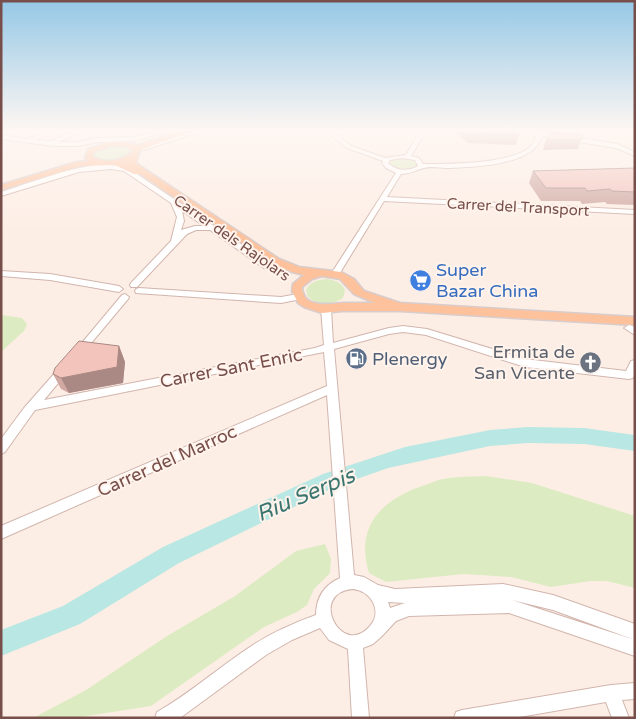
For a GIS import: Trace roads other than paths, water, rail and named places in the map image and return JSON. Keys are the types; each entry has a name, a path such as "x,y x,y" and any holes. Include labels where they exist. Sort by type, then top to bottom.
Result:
{"main road":[{"path":"1,184 58,165"},
{"path":"1,188 82,165"},
{"name":"Carrer dels Rajolars","path":"122,165 132,168 281,269 298,292"},
{"name":"Carrer dels Rajolars","path":"134,165 275,261 296,270 317,274"},
{"path":"400,307 374,300 356,290 351,282 336,274 317,274 304,278 298,292 308,305 326,309 342,307 400,307 633,327"},
{"path":"342,307 354,298 356,290"}],"street":[{"path":"386,165 389,168 400,171 413,171 421,166 475,165"},
{"path":"1,194 88,168 120,168 129,171 267,266 281,269"},
{"path":"54,178 61,170"},
{"path":"336,274 400,171"},
{"name":"Carrer del Transport","path":"383,199 401,202 635,212"},
{"path":"172,200 180,213 180,226 174,241"},
{"path":"137,288 174,241 189,229 213,228"},
{"path":"1,272 50,277 122,293"},
{"path":"1,449 127,285 137,288 281,300 298,292"},
{"path":"326,309 348,582"},
{"name":"Carrer Sant Enric","path":"34,406 328,348 396,329 414,329 427,332 525,363 632,376"},
{"path":"632,376 635,364"},
{"name":"Carrer del Marroc","path":"1,533 332,388"},
{"path":"635,632 538,597 503,591 395,596 373,591 365,585 348,582 333,588 328,594 323,610 324,619 332,634 346,642 354,643 371,637 391,615 409,609 509,606 635,648"},
{"path":"373,591 381,606 382,614 377,631"},
{"path":"163,718 195,698 253,654 283,636 324,619"},
{"path":"354,643 361,718"},
{"path":"462,718 612,693 635,692"},
{"path":"612,693 621,718"}],"waterway":[{"name":"Riu Serpis","path":"1,643 71,615 171,555 330,480 388,460 490,438 528,435 584,436 635,443"}],"place":[{"name":"Super Bazar China","path":"420,280"},
{"name":"Plenergy","path":"356,359"},
{"name":"Ermita de San Vicente","path":"591,362"}]}
